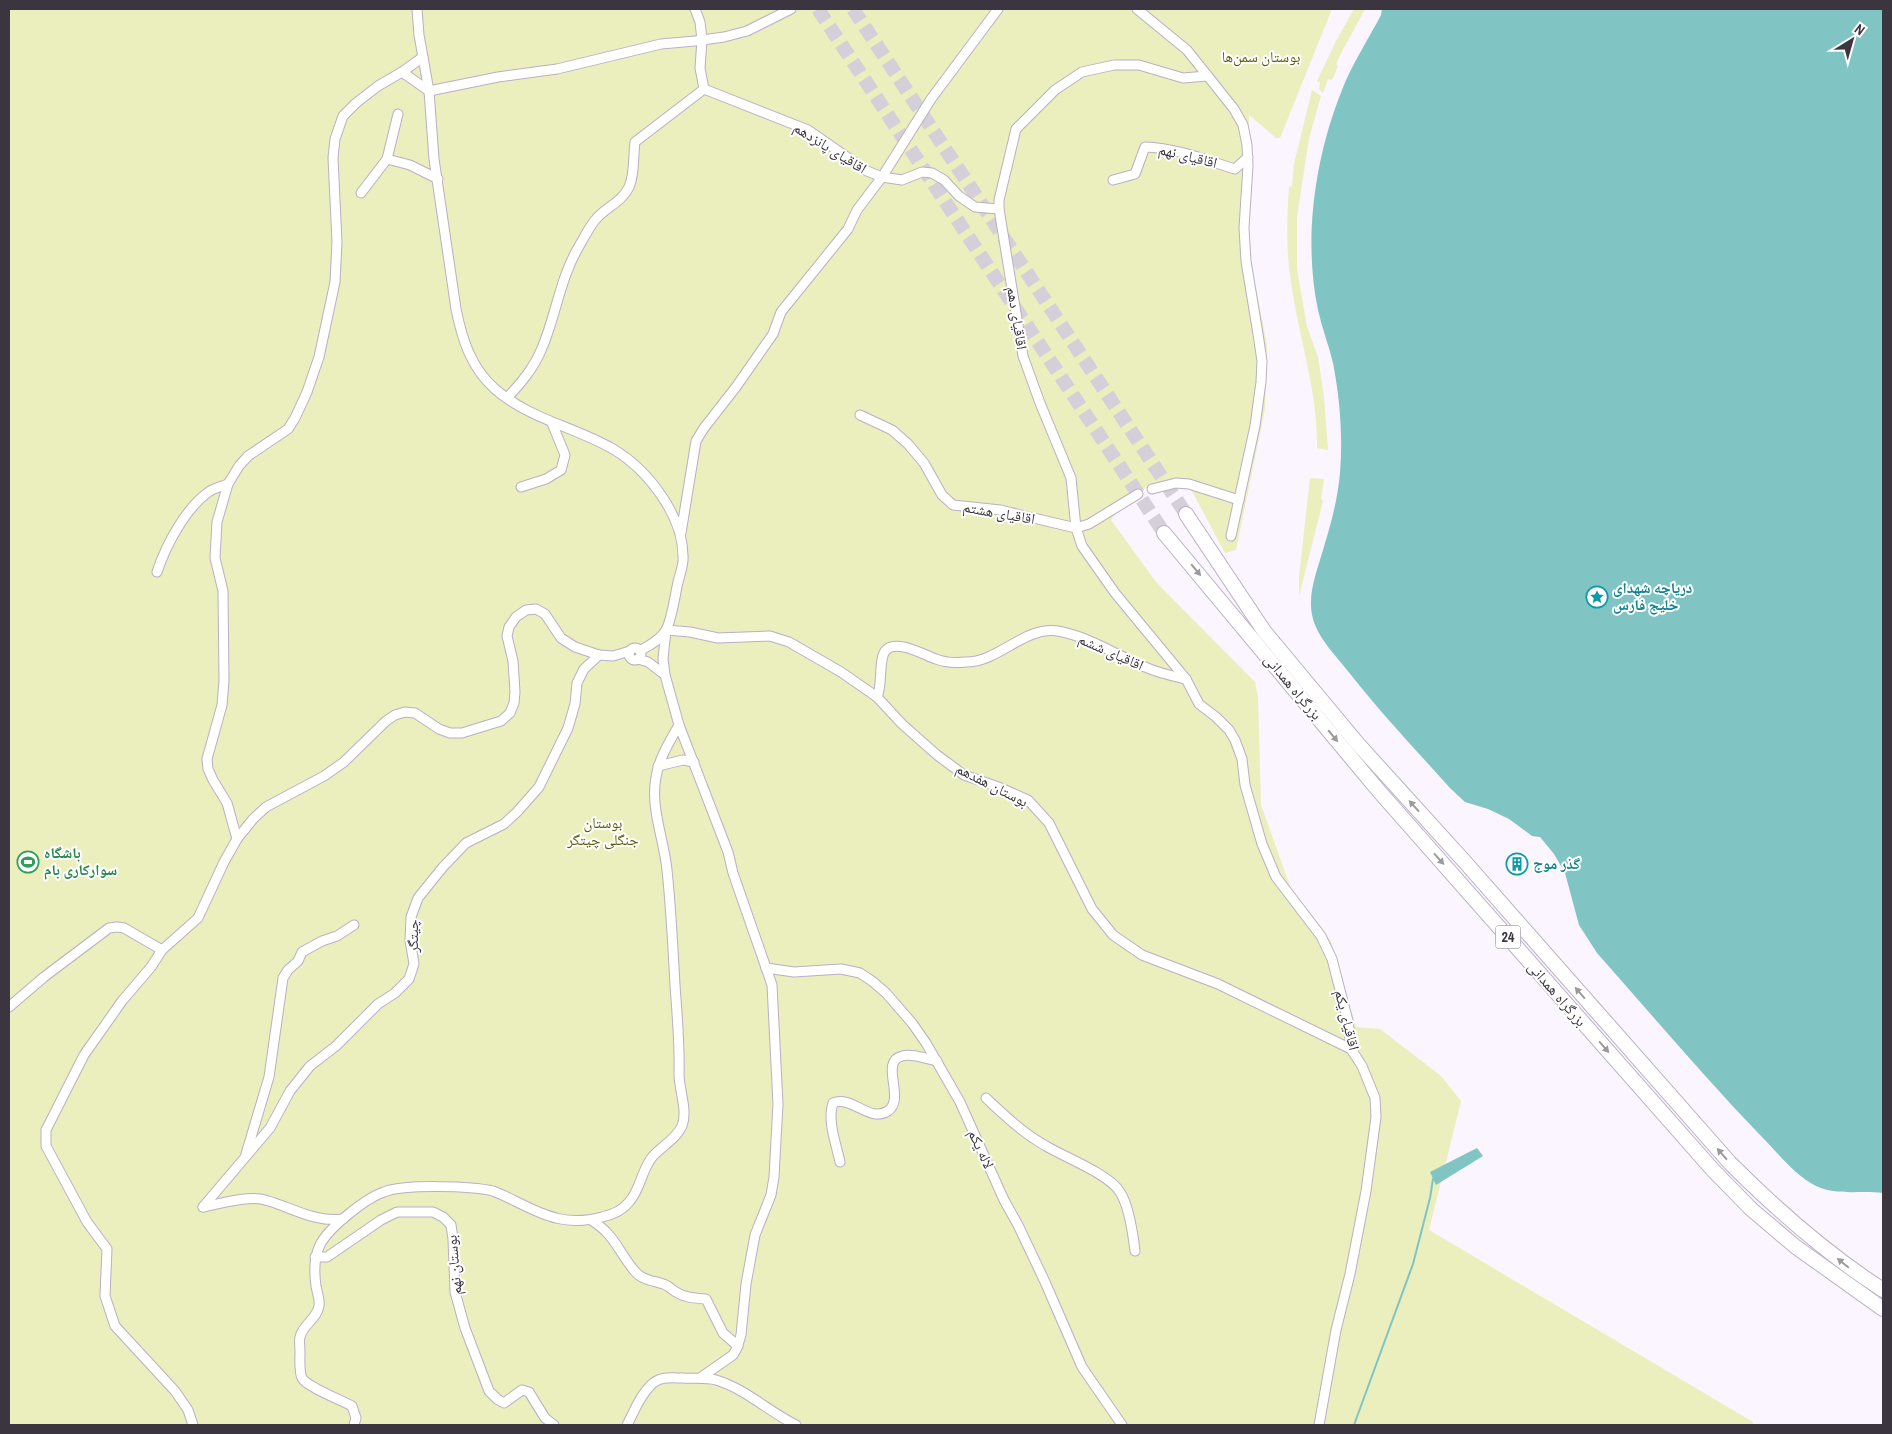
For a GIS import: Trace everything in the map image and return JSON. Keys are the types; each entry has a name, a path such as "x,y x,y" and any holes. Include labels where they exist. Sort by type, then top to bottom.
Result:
{"highway":[{"name":"بزرگراه همدانی","path":"1186,514 1264,631 1358,744 1465,862 1730,1163 1764,1197 1849,1268 1883,1290"},
{"name":"بزرگراه همدانی","path":"1164,533 1378,790 1712,1170 1751,1209 1796,1247 1883,1309"}],"street":[{"path":"417,9 429,90 434,159 446,240 461,334 468,352 480,372 494,388 507,398 552,423 613,449 629,461 663,497 680,534 684,557 666,630 663,659 680,725 728,852 733,873 772,984 778,1104 774,1177 771,1195 755,1235 748,1265 741,1335 738,1346 734,1355 700,1378"},
{"path":"507,398 532,367 542,348 563,280 578,248 596,218 620,200 628,188 632,176 634,142 704,90 700,68 702,40 700,22 695,9"},
{"path":"402,72 429,90 498,77 557,69 661,44 702,40 747,31 791,9"},
{"path":"680,534 696,441 773,334 781,312 848,229 856,210 882,177 931,100 998,9"},
{"path":"1137,9 1187,50 1234,109 1243,125 1248,157 1244,228 1246,261 1261,352 1262,382 1255,426 1231,536"},
{"path":"236,838 228,803 213,780 208,769 207,759 222,705 223,689 223,591 215,558 215,539 221,503 228,484 239,466 248,456 288,429 307,392 319,357 335,282 337,242 333,158 335,139 343,116 378,86 402,72 423,56"},
{"name":"اقاقیای دهم","path":"1186,679 1115,593 1082,546 1076,528 1071,478 1023,356 999,210 999,200 1016,129 1055,90 1082,72 1114,65 1139,65 1183,78 1207,76"},
{"name":"اقاقیای پانزدهم","path":"704,90 808,130 867,171 882,177 902,180 922,172 932,173 944,180 959,196 975,207 999,210"},
{"path":"361,193 387,159 398,114"},
{"name":"اقاقیای نهم","path":"1113,180 1135,174 1145,147 1207,159 1235,169 1248,157"},
{"path":"387,159 410,165 438,179"},
{"name":"اقاقیای هشتم","path":"860,415 892,430 908,444 924,463 942,495 953,505 1000,510 1076,528"},
{"path":"521,487 546,479 561,470 565,455 552,423"},
{"path":"1152,489 1176,483 1189,484 1239,500"},
{"path":"157,572 162,555 192,509 210,491 228,484"},
{"path":"1076,528 1089,524 1138,494"},
{"path":"193,1425 188,1410 175,1391 115,1326 105,1296 107,1249 87,1222 46,1146 46,1130 84,1055 122,1001 151,967 162,950 198,918 236,838 266,807 324,776 344,762 386,721 396,715 405,712 415,713 439,729 450,733 462,733 501,721 510,713 514,703 513,661 507,636 509,627 516,617 526,610 536,609 545,614 561,638 574,647 599,655 613,656 630,651 629,655 631,658 639,655 666,630"},
{"name":"بوستان هفدهم","path":"666,630 690,632 718,638 770,636 789,642 841,672 877,697 902,724 937,755 964,775 1028,800 1049,823 1092,909 1113,935 1142,955 1218,984 1352,1050"},
{"name":"اقاقیای ششم","path":"877,697 880,691 883,656 886,650 893,646 904,647 947,662 974,662 1041,631 1055,631 1083,638 1146,668 1186,679"},
{"name":"چیتگر","path":"343,1219 332,1221 314,1218 265,1200 254,1198 203,1207 270,1128 290,1091 310,1066 336,1046 378,1004 395,993 409,979 414,964 410,940 411,917 418,898 443,867 466,843 504,824 539,787 568,728 575,704 577,684 584,669 599,655"},
{"path":"639,655 666,675"},
{"name":"اقاقیای یکم","path":"1186,679 1199,704 1216,717 1229,730 1235,740 1242,759 1245,786 1253,817 1276,877 1321,936 1332,958 1348,1021 1352,1050 1362,1066 1375,1098 1376,1117 1366,1191 1350,1274 1336,1330 1319,1425"},
{"path":"354,1425 356,1418 352,1406 339,1398 309,1386 302,1378 300,1337 305,1326 316,1316 320,1304 316,1284 316,1257 320,1244 329,1231 372,1198 385,1191 457,1187 495,1192 554,1219 570,1221 591,1220 610,1215 628,1204 638,1189 644,1170 653,1156 671,1140 682,1125 684,1107 679,1087 680,1054 667,867 654,804 655,779 658,766 680,725"},
{"path":"658,766 683,760 694,762"},
{"path":"245,1157 268,1077 283,978 302,952 322,941 337,936 354,925"},
{"path":"9,1007 44,977 109,928 124,928 162,950"},
{"name":"لاله یکم","path":"766,968 794,972 841,970 860,973 872,981 898,1006 926,1043 960,1102 1004,1200 1045,1282 1082,1367 1122,1425"},
{"path":"840,1162 832,1120 831,1110 833,1103 840,1100 867,1112 878,1114 886,1112 892,1106 894,1097 892,1067 896,1059 902,1056 911,1056 936,1061"},
{"path":"986,1098 1010,1121 1029,1135 1103,1177 1120,1191 1135,1251"},
{"name":"بوستان نهم","path":"316,1257 327,1257 381,1220 397,1212 434,1212 443,1218 451,1226 453,1238 455,1292 465,1328 490,1391 497,1399 504,1403 522,1390 529,1392 545,1418 554,1425"},
{"path":"591,1220 602,1227 615,1240 634,1270 642,1278 665,1284 677,1293 691,1298 706,1299 723,1333 738,1346"},
{"path":"627,1425 644,1393 659,1378 716,1380 796,1425"}],"green space":[{"name":"بوستان جنگلی چیتگر","path":"9,9 1332,9 1280,138 1276,138 1249,115 1246,228 1250,259 1267,345 1265,409 1236,550 1225,553 1185,478 1131,492 1111,520 1156,582 1255,682 1258,697 1261,805 1291,889 1331,941 1356,1027 1380,1029 1441,1076 1461,1101 1429,1230 1753,1422 1752,1425 9,1425"},
{"path":"1354,9 1365,9 1338,59 1336,65 1338,66 1332,80 1328,79 1323,93 1319,89 1320,83 1317,81"},
{"path":"1312,90 1321,96 1309,138 1297,217 1297,269 1307,327 1318,357 1324,397 1328,450 1317,448 1311,382 1293,297 1288,253 1289,187 1292,186 1294,164"},
{"path":"1310,478 1324,479 1321,498 1323,501 1299,596 1299,577"}],"water":[{"name":"دریاچه شهدای خلیج فارس","path":"1382,9 1883,9 1883,1193 1840,1192 1824,1189 1808,1182 1787,1164 1699,1069 1597,953 1579,925 1565,873 1554,854 1540,837 1532,836 1509,819 1488,809 1465,802 1450,788 1359,685 1325,643 1315,625 1312,615 1311,594 1336,499 1340,473 1341,446 1339,404 1335,377 1318,310 1314,283 1312,227 1314,198 1325,143 1333,116 1346,80 1381,15"},
{"path":"1477,1148 1483,1156 1436,1185 1430,1172"}],"waterway":[{"path":"1354,1425 1413,1264 1433,1179"}],"tunnel":[{"path":"818,9 1164,533"},
{"path":"853,9 1186,514"}],"place":[{"name":"دریاچه شهدای خلیج فارس","path":"1597,597"},
{"name":"باشگاه سوارکاری بام","path":"28,862"},
{"name":"گذر موج","path":"1517,864"}],"park label":[{"name":"بوستان سمن‌ها","path":"1261,57"}]}
